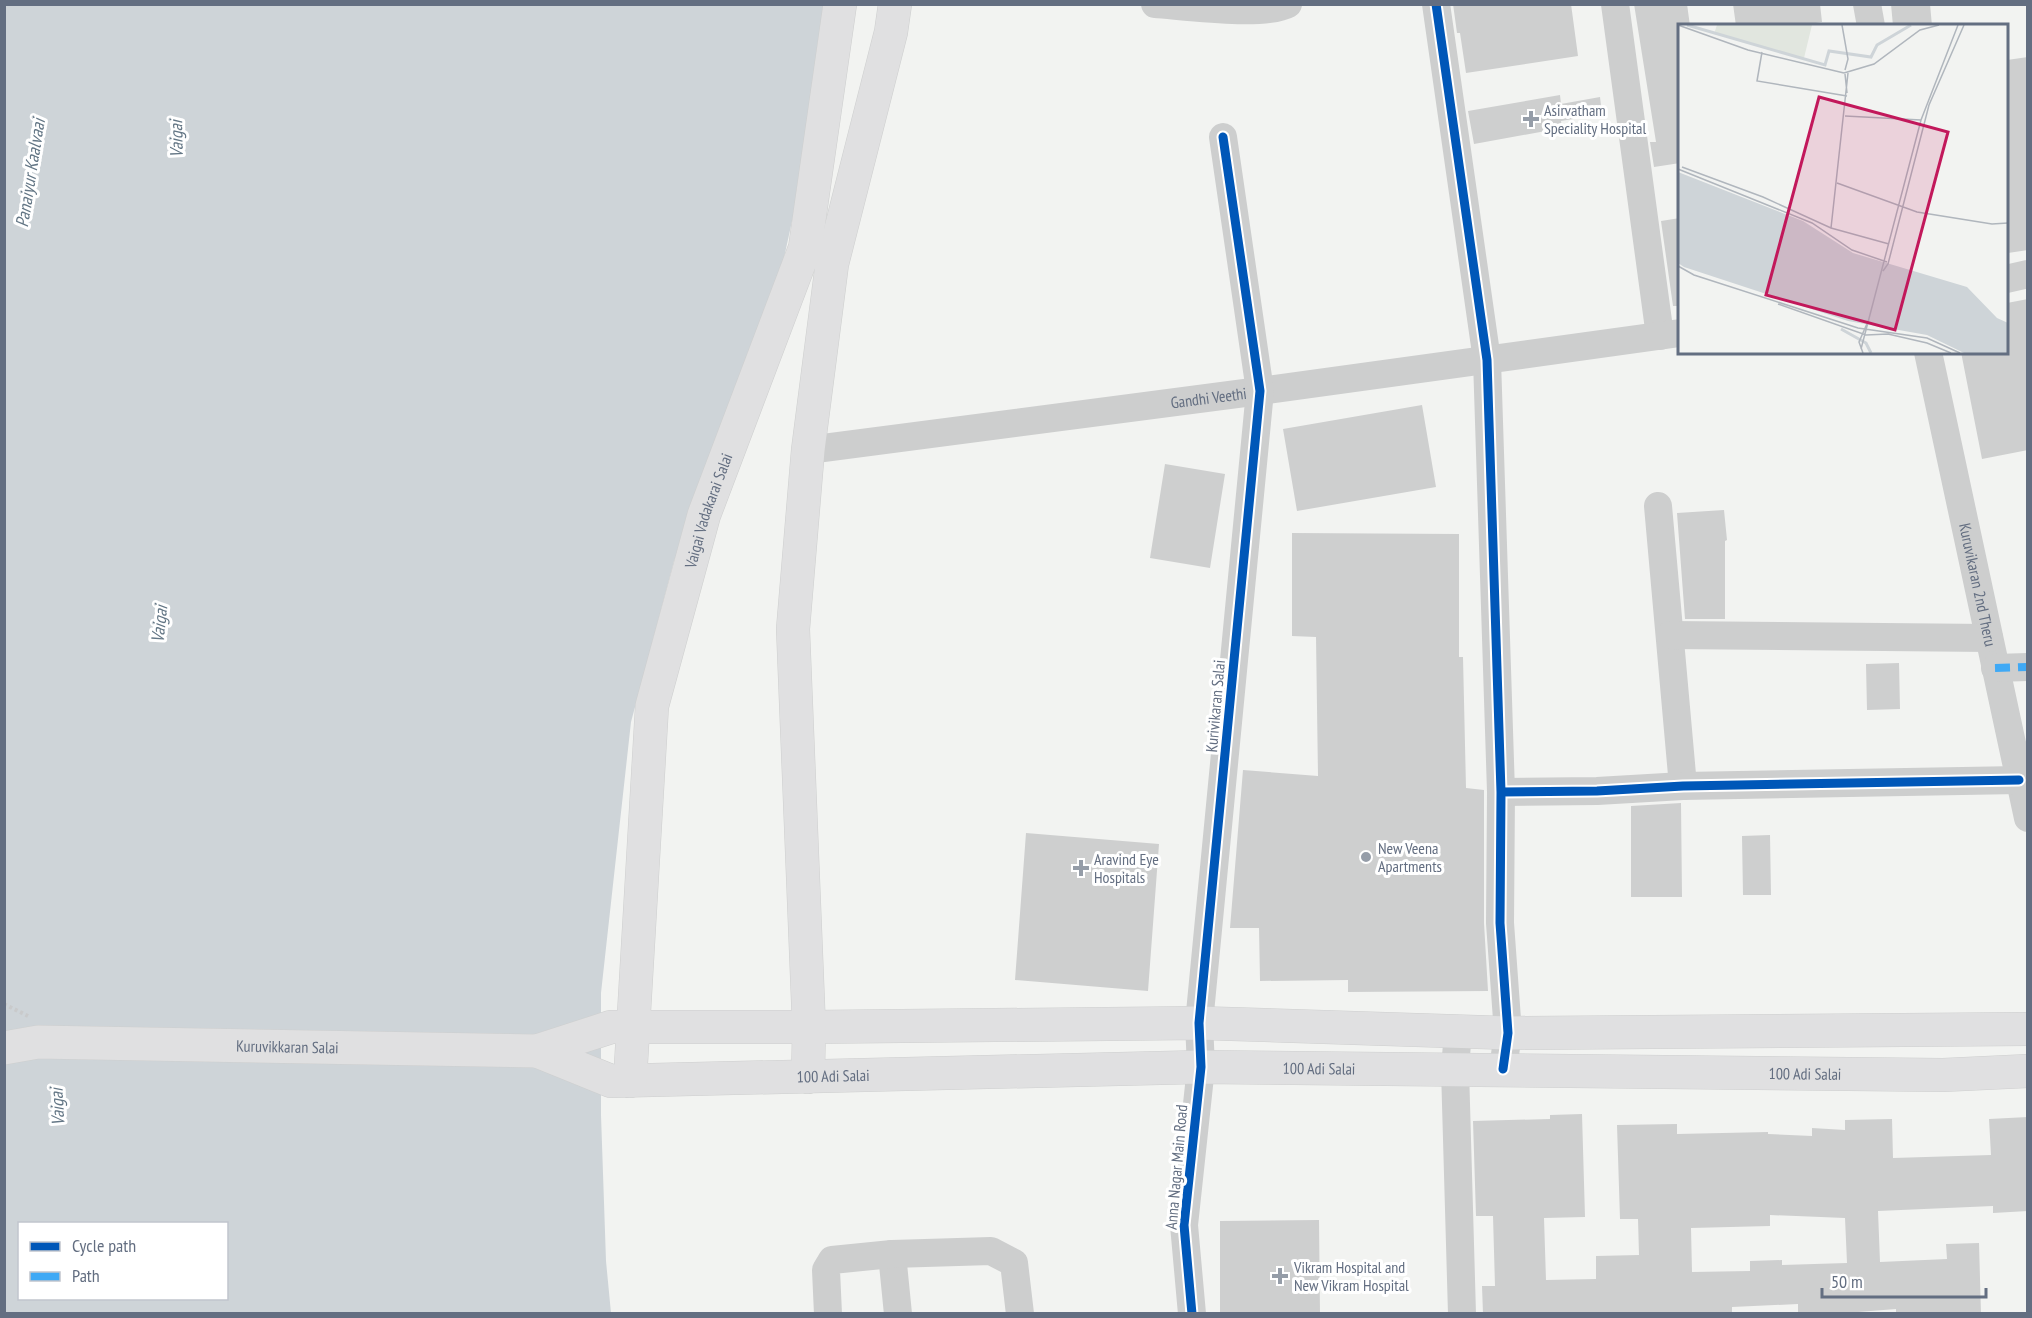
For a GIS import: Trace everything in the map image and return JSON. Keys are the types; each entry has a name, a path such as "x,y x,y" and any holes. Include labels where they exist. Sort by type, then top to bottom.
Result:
{"main road":[{"name":"Vaigai Vadakarai Salai","path":"621,1081 622,1027 652,706 704,515 805,248 840,4"},
{"path":"808,1077 809,1027 794,629 808,450 832,264 891,32 895,4"},
{"path":"622,1027 1199,1023 1508,1033 2028,1029"},
{"name":"Kuruvikkaran Salai","path":"4,1048 38,1042 537,1051 622,1027"},
{"name":"Kuruvikkaran Salai","path":"4,1028 38,1042"},
{"name":"Kuruvikkaran Salai","path":"537,1051 621,1081"},
{"name":"100 Adi Salai","path":"621,1081 1201,1067 1943,1074 2028,1071"}],"street":[{"path":"1155,4 1259,11 1282,8 1288,4"},
{"path":"1436,4 1487,360 1501,792 1500,923 1508,1033 1503,1069"},
{"path":"1615,4 1670,335"},
{"path":"1867,4 1870,24"},
{"name":"Kurivikaran Salai","path":"1199,1023 1260,391 1222,137"},
{"path":"2008,279 2028,274"},
{"name":"Gandhi Veethi","path":"808,450 1670,335"},
{"name":"Kuruvikaran 2nd Theru","path":"1928,354 2028,818"},
{"path":"1658,506 1683,786"},
{"path":"1670,635 1989,638"},
{"path":"1995,668 2028,667"},
{"path":"1501,792 2019,780"},
{"name":"Anna Nagar Main Road","path":"1192,1314 1184,1225 1201,1067 1199,1023"},
{"path":"1458,1031 1455,1069 1462,1314"},
{"path":"828,1314 826,1270 832,1260 892,1254 991,1251 1014,1263 1020,1314"},
{"path":"892,1254 898,1314"}],"water":[{"path":"6,5 825,5 805,162 778,285 674,561 631,722 601,993 601,1115 606,1261 611,1313 5,1314"}],"building":[{"path":"1453,4 1571,4 1578,56 1466,73"},
{"path":"1634,4 1687,4 1690,24 1678,24 1678,163 1654,167 1650,142 1656,142"},
{"path":"1733,4 1820,4 1822,22 1736,24"},
{"path":"1891,4 1930,4 1932,24 1893,24"},
{"path":"2028,57 2028,250 2008,253 2008,60"},
{"path":"1560,95 1561,104 1600,97 1602,114 1561,121 1562,128 1474,144 1468,111"},
{"path":"1678,218 1678,306 1673,306 1661,221"},
{"path":"2028,299 2028,450 1982,459 1961,354 2008,354 2008,303"},
{"path":"1422,405 1436,487 1297,511 1283,429"},
{"path":"1165,464 1225,474 1210,568 1150,558"},
{"path":"1724,510 1727,540 1725,541 1725,619 1685,619 1677,513"},
{"path":"1292,533 1459,534 1459,657 1463,657 1466,788 1484,790 1484,923 1488,991 1348,992 1348,980 1260,981 1259,928 1230,928 1243,770 1318,776 1316,637 1292,636"},
{"path":"1899,663 1900,709 1867,710 1866,664"},
{"path":"1681,803 1682,897 1631,897 1631,806"},
{"path":"1026,833 1159,844 1148,991 1015,980"},
{"path":"1770,835 1771,895 1743,895 1742,836"},
{"path":"1582,1114 1585,1217 1544,1218 1546,1280 1596,1279 1596,1256 1639,1255 1638,1219 1620,1219 1617,1125 1677,1124 1677,1134 1768,1132 1768,1134 1812,1136 1812,1128 1845,1130 1845,1120 1892,1119 1893,1158 1991,1155 1989,1119 2028,1117 2028,1211 1993,1213 1993,1206 1878,1211 1880,1262 1947,1259 1946,1244 1979,1243 1981,1314 1896,1314 1896,1309 1798,1314 1798,1304 1732,1307 1732,1314 1597,1314 1597,1312 1483,1314 1482,1286 1495,1286 1493,1216 1476,1216 1473,1121 1550,1119 1550,1115","holes":["1770,1215 1845,1218 1847,1263 1782,1265 1782,1260 1750,1261 1750,1271 1692,1272 1691,1228 1770,1226"]},
{"path":"1319,1220 1320,1314 1220,1314 1220,1221"}],"marked path":[{"path":"1995,668 2028,667"}],"cycle path":[{"path":"1436,4 1487,360 1501,792 1500,923 1508,1033 1503,1069"},
{"path":"1192,1314 1184,1225 1201,1067 1199,1023 1260,391 1223,137"},
{"path":"1501,792 2019,780"}],"place":[{"name":"Asirvatham Speciality Hospital","path":"1531,119"},
{"name":"New Veena Apartments","path":"1366,857"},
{"name":"Aravind Eye Hospitals","path":"1081,868"},
{"name":"Vikram Hospital and New Vikram Hospital","path":"1280,1276"}],"water label":[{"name":"Vaigai","path":"176,139"},
{"name":"Panaiyur Kaalvaai","path":"30,173"},
{"name":"Vaigai","path":"159,624"},
{"name":"Vaigai","path":"57,1107"}]}
